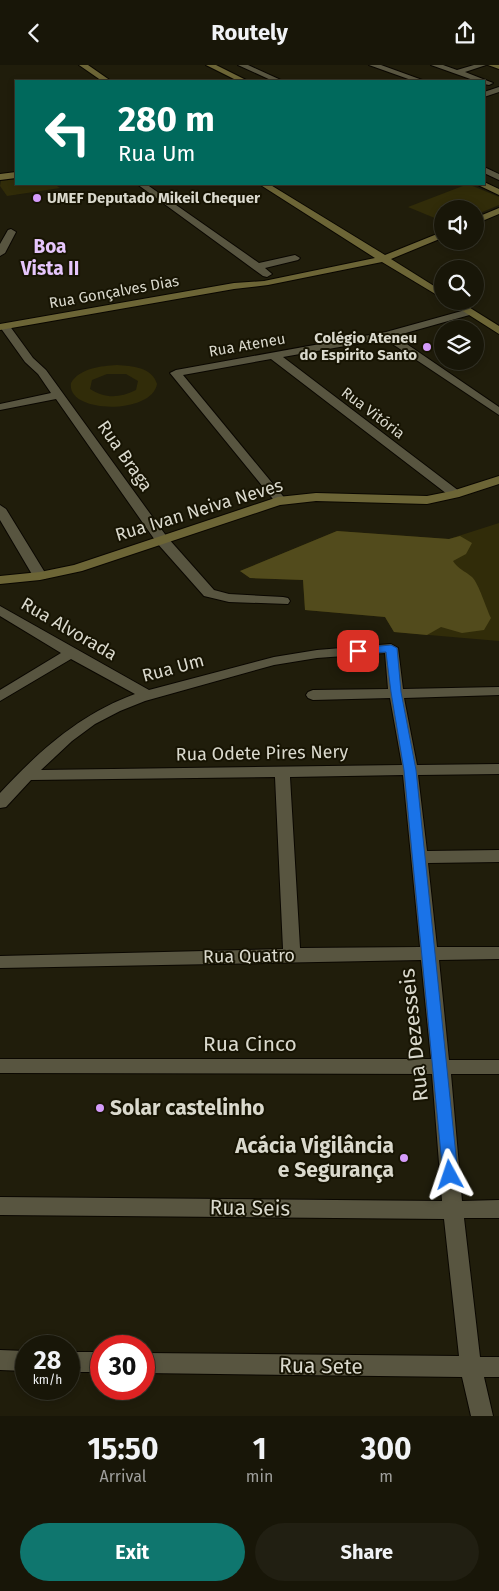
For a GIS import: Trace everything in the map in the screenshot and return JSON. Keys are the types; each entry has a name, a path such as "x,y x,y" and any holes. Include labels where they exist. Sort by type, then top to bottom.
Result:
{"street":[{"path":"210,65 242,80"},
{"path":"242,65 277,80"},
{"path":"373,65 418,80"},
{"path":"435,65 480,80"},
{"path":"458,72 482,65"},
{"path":"492,65 499,67"},
{"path":"85,66 106,80"},
{"path":"485,95 499,89"},
{"path":"485,170 499,177"},
{"path":"0,177 15,175"},
{"path":"142,185 260,275 294,258"},
{"path":"265,185 373,254 434,290"},
{"path":"482,185 499,192"},
{"path":"484,217 499,211"},
{"path":"0,253 11,232"},
{"name":"Rua Gonçalves Dias","path":"2,327 234,286 260,275 290,278 384,259 434,238"},
{"path":"466,310 499,331"},
{"name":"Rua Ateneu","path":"281,501 176,373 387,335 469,312"},
{"name":"Rua Braga","path":"2,327 29,360 42,372 162,540 209,593 229,598 283,601"},
{"path":"387,335 499,412"},
{"name":"Rua Vitória","path":"273,355 455,494"},
{"path":"0,407 59,395"},
{"name":"Rua Ivan Neiva Neves","path":"0,580 40,576 77,568 281,501 316,497 417,500 455,494 499,480"},
{"path":"0,509 40,576"},
{"name":"Rua Alvorada","path":"0,609 71,653 146,695"},
{"name":"Rua Dezesseis","path":"391,648 396,692 410,770 441,1067 453,1211 471,1369 482,1416"},
{"name":"Rua Um","path":"0,803 26,775 88,722 114,706 146,695 274,661 325,653 391,648"},
{"path":"0,696 71,653"},
{"path":"313,695 499,691"},
{"name":"Rua Odete Pires Nery","path":"26,775 499,769"},
{"path":"282,772 292,955"},
{"path":"418,857 499,856"},
{"name":"Rua Quatro","path":"0,962 292,955 499,953"},
{"name":"Rua Cinco","path":"0,1066 499,1067"},
{"name":"Rua Seis","path":"0,1205 453,1211 499,1209"},
{"path":"0,1360 15,1361"},
{"name":"Rua Sete","path":"155,1363 471,1369 499,1367"}],"shaded area":[{"path":"15,179 15,185 56,185 60,188 7,196 0,186 1,181"},
{"path":"465,185 470,185 499,197 499,205 484,211 484,200 434,200 434,218 408,207"},
{"path":"117,365 135,367 151,374 157,384 152,394 141,401 110,407 82,401 73,393 71,383 80,374 98,367","holes":["107,374 126,374 138,381 136,390 124,395 107,396 90,389 92,380"]},
{"path":"499,523 499,641 394,632 385,617 305,610 303,580 250,578 240,571 337,531 449,539"},
{"path":"337,531 449,539 460,536 472,543 466,554 453,561 475,580 480,590 491,618 484,630 462,633 441,627 427,635 394,632 385,617 305,610 303,580 250,578 240,571"}],"place":[{"name":"UMEF Deputado Mikeil Chequer","path":"37,198"},
{"name":"Colégio Ateneu do Espírito Santo","path":"427,347"},
{"name":"Solar castelinho","path":"100,1108"},
{"name":"Acácia Vigilância e Segurança","path":"404,1158"}],"district":[{"name":"Boa Vista II","path":"50,257"}],"route":[{"path":"358,651 391,648 396,692 410,770 441,1067 450,1175"}]}
